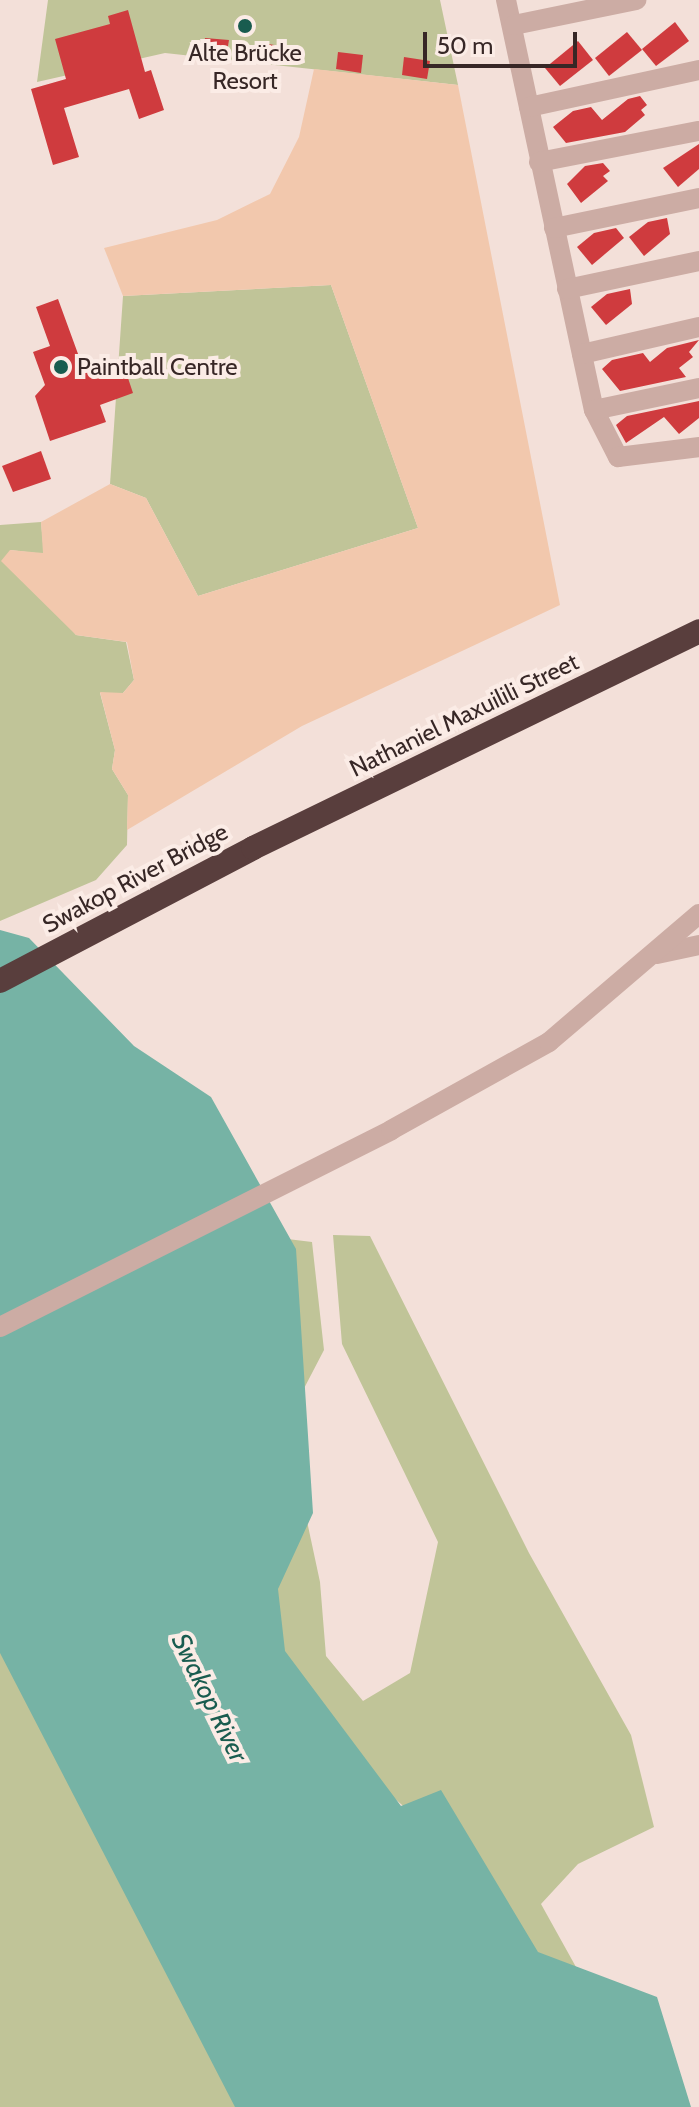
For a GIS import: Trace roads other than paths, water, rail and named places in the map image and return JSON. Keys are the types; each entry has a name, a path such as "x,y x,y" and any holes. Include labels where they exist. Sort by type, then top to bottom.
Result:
{"highway":[{"name":"Nathaniel Maxuilili Street","path":"253,848 699,631"},
{"name":"Swakop River Bridge","path":"0,981 253,848"}],"street":[{"path":"506,0 514,25 539,162 594,410 618,457 699,447"},
{"path":"514,25 636,0"},
{"path":"529,107 699,70"},
{"path":"539,162 699,131"},
{"path":"554,228 699,198"},
{"path":"567,289 699,261"},
{"path":"582,354 699,327"},
{"path":"594,410 699,388"},
{"path":"0,1327 391,1130 549,1042 657,954 699,914"},
{"path":"657,954 699,945"}],"water":[{"name":"Swakop River","path":"0,930 29,938 134,1046 211,1097 296,1249 313,1513 278,1589 285,1651 401,1806 441,1790 538,1952 657,1997 691,2107 235,2107 0,1653"}],"place":[{"name":"Alte Brücke Resort","path":"245,26"},
{"name":"Paintball Centre","path":"61,367"}]}
